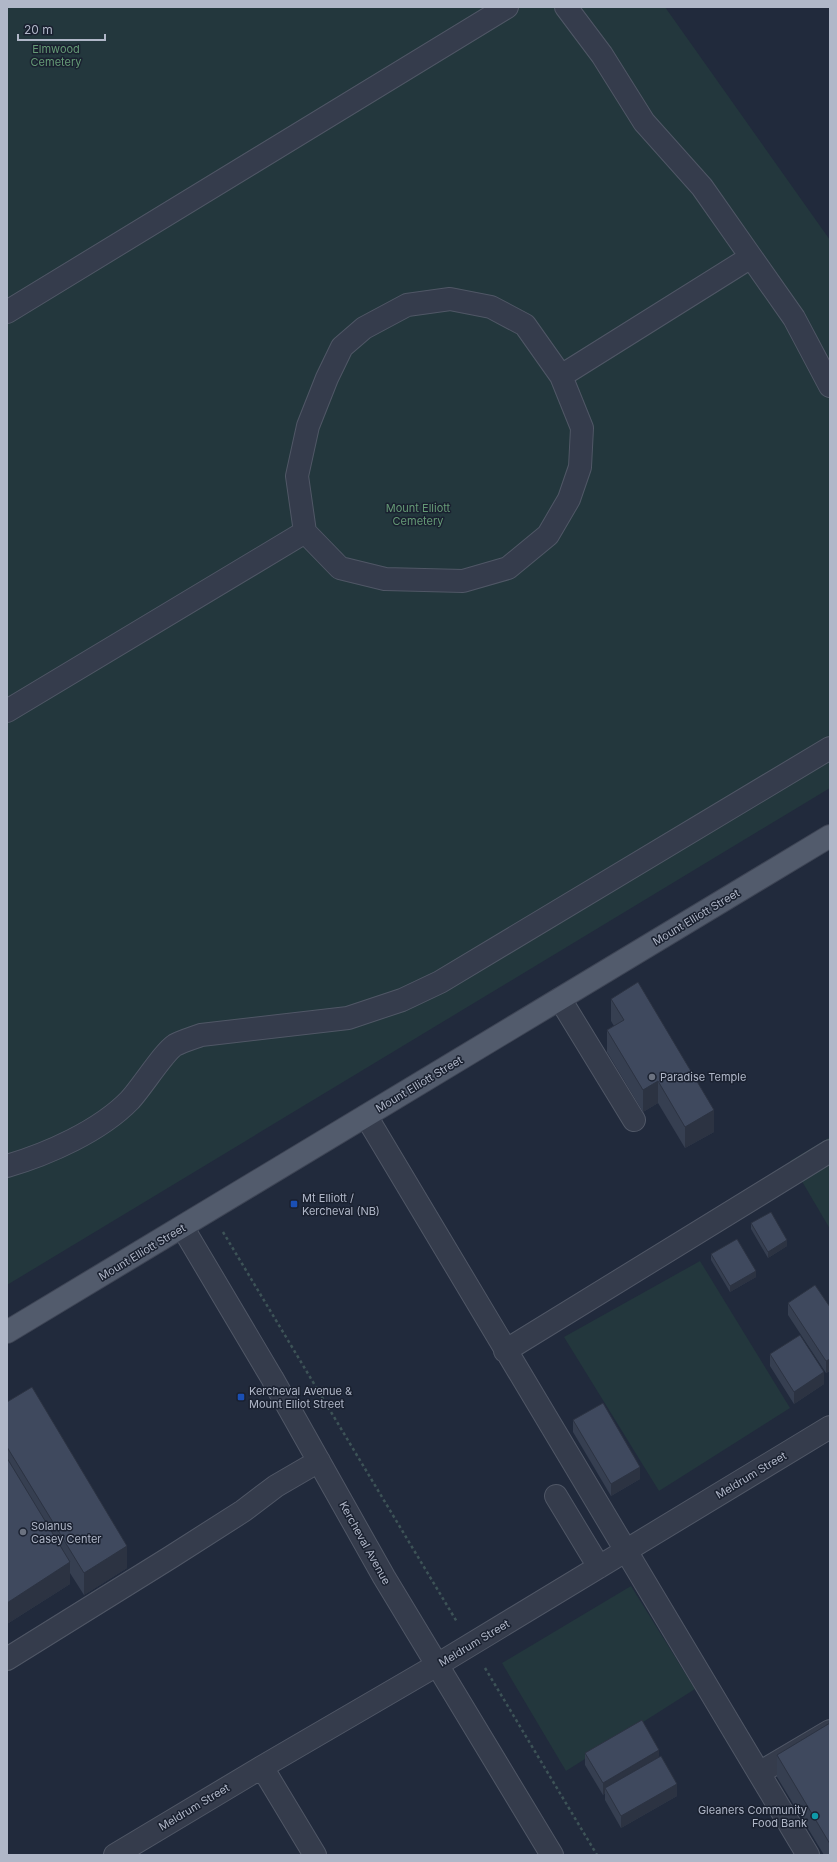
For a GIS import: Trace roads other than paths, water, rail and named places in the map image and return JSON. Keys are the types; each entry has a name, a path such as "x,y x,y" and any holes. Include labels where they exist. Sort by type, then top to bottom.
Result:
{"main road":[{"name":"Mount Elliott Street","path":"7,1332 183,1228 830,836"}],"street":[{"path":"7,312 507,7"},
{"path":"566,7 602,55 644,122 702,187 794,318 830,386"},
{"path":"561,376 751,257"},
{"path":"450,299 491,307 525,325 561,376 582,428 580,467 569,499 548,535 508,568 464,581 385,579 340,568 305,532 297,476 308,426 326,378 342,347 364,328 407,305 450,299"},
{"path":"7,711 305,532"},
{"path":"7,1166 35,1158 102,1122 130,1100 174,1046 201,1035 348,1018 402,1000 440,982 830,748"},
{"path":"560,999 634,1120"},
{"path":"366,1116 808,1855"},
{"path":"505,1350 830,1151"},
{"name":"Kercheval Avenue","path":"183,1228 319,1460 384,1577 552,1855"},
{"name":"Meldrum Street","path":"115,1855 262,1766 437,1665 830,1427"},
{"path":"7,1659 171,1557 243,1511 276,1486 319,1460"},
{"path":"556,1496 599,1567"},
{"path":"760,1773 830,1731"},
{"path":"262,1766 315,1855"}],"place":[{"name":"Paradise Temple","path":"652,1077"},
{"name":"Mt Elliott / Kercheval (NB)","path":"294,1204"},
{"name":"Kercheval Avenue & Mount Elliot Street","path":"241,1397"},
{"name":"Solanus Casey Center","path":"23,1532"},
{"name":"Gleaners Community Food Bank","path":"815,1816"}],"park label":[{"name":"Elmwood Cemetery","path":"56,55"},
{"name":"Mount Elliott Cemetery","path":"418,514"}]}
